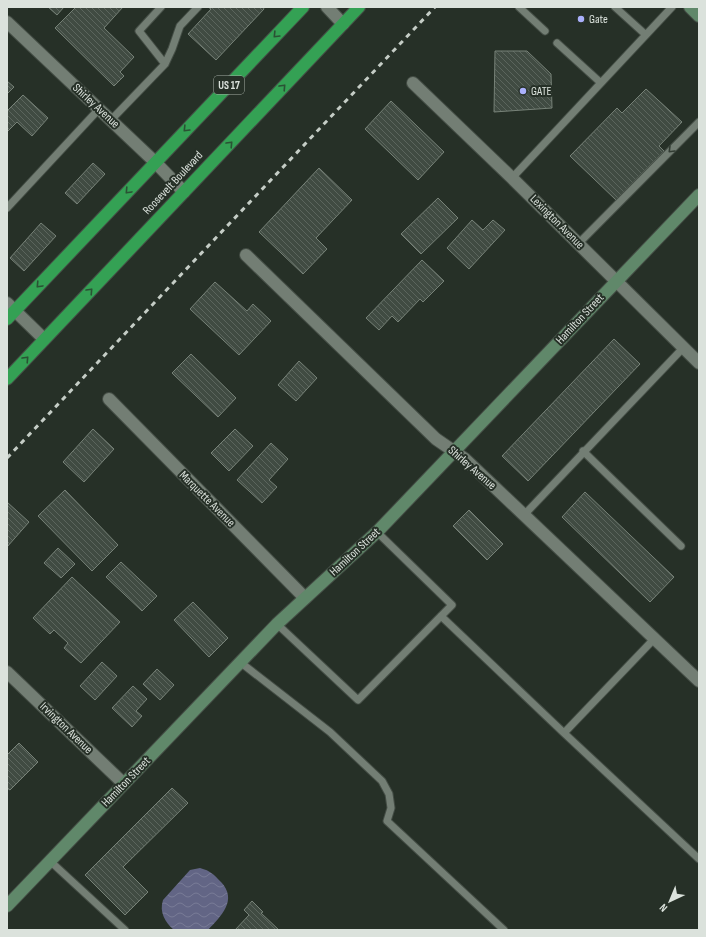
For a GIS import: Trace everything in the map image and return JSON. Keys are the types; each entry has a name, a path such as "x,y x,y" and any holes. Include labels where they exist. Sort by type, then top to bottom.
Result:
{"highway":[{"name":"US 17","path":"10,311 303,7"},
{"name":"Roosevelt Boulevard","path":"7,379 359,7"}],"street":[{"path":"327,7 343,24"},
{"path":"690,7 699,16"},
{"name":"Shirley Avenue","path":"7,22 155,162 184,192"},
{"name":"Lexington Avenue","path":"413,83 617,280 699,363"},
{"name":"Hamilton Street","path":"7,906 277,624 378,532 699,195"},
{"name":"Shirley Avenue","path":"246,255 436,439 465,459 699,681"},
{"path":"10,311 44,340"},
{"name":"Marquette Avenue","path":"109,399 306,598"},
{"name":"Irvington Avenue","path":"7,672 124,784"}],"lane":[{"path":"161,7 139,31 165,64"},
{"path":"111,120 165,64 180,26 198,7"},
{"path":"519,7 545,31"},
{"path":"615,7 646,35"},
{"path":"512,178 672,7"},
{"path":"558,43 601,83"},
{"path":"7,208 99,109"},
{"path":"579,243 699,122"},
{"path":"524,515 583,451 684,347"},
{"path":"583,451 681,546"},
{"path":"277,624 358,700 452,604 378,532"},
{"path":"441,616 699,859"},
{"path":"564,733 654,639"},
{"path":"240,662 330,732 382,781 389,794 391,808 387,821 504,930"},
{"path":"50,861 125,930"}],"water":[{"path":"200,868 212,873 226,889 228,901 226,908 208,930 174,930 168,924 162,913 163,900 190,870"}],"building":[{"path":"48,7 64,7 57,15"},
{"path":"76,7 123,7 104,28 134,57 120,72 124,76 114,86 55,28"},
{"path":"208,7 263,7 264,9 216,60 188,34 211,9"},
{"name":"GATE","path":"495,51 527,51 551,74 552,108 494,112"},
{"path":"7,81 14,87 7,94"},
{"path":"646,89 682,122 659,146 664,151 616,200 570,156 617,108 622,113"},
{"path":"23,95 48,118 32,136 17,122 7,132 7,111"},
{"path":"391,101 444,152 418,180 365,129"},
{"path":"93,163 105,174 77,204 65,193"},
{"path":"319,168 352,200 316,238 327,249 303,274 259,232"},
{"path":"438,198 458,218 421,254 401,234"},
{"path":"472,220 483,230 493,220 505,230 469,269 447,248"},
{"path":"41,223 56,236 24,271 10,258"},
{"path":"422,260 444,281 423,302 420,299 398,322 392,316 379,330 366,318"},
{"path":"215,282 247,311 253,304 271,321 239,355 190,309"},
{"path":"614,339 640,364 528,481 502,456"},
{"path":"191,354 236,398 218,417 172,373"},
{"path":"299,361 317,378 296,401 278,385"},
{"path":"93,429 114,449 84,482 63,462"},
{"path":"235,429 253,446 229,471 211,453"},
{"path":"271,443 288,459 269,480 277,487 262,503 237,480"},
{"path":"65,490 118,545 92,571 38,516"},
{"path":"585,492 674,577 650,602 562,517"},
{"path":"7,502 29,522 7,547"},
{"path":"469,510 503,544 487,560 453,526"},
{"path":"58,548 75,564 61,578 44,563"},
{"path":"121,562 157,596 142,611 106,577"},
{"path":"72,577 120,622 81,663 64,648 68,643 54,630 50,634 33,618"},
{"path":"193,602 228,638 209,657 174,620"},
{"path":"102,662 117,676 95,700 80,686"},
{"path":"157,669 174,685 160,700 143,684"},
{"path":"133,686 147,699 136,711 142,716 132,727 112,708"},
{"path":"19,743 38,762 10,790 7,788 7,755"},
{"path":"172,788 188,803 123,867 148,892 125,915 85,875"},
{"path":"252,901 263,912 261,913 279,930 235,930 249,915 244,910"}],"railway":[{"path":"7,458 435,7"}],"place":[{"name":"Gate","path":"581,19"},
{"name":"GATE","path":"523,91"}]}
